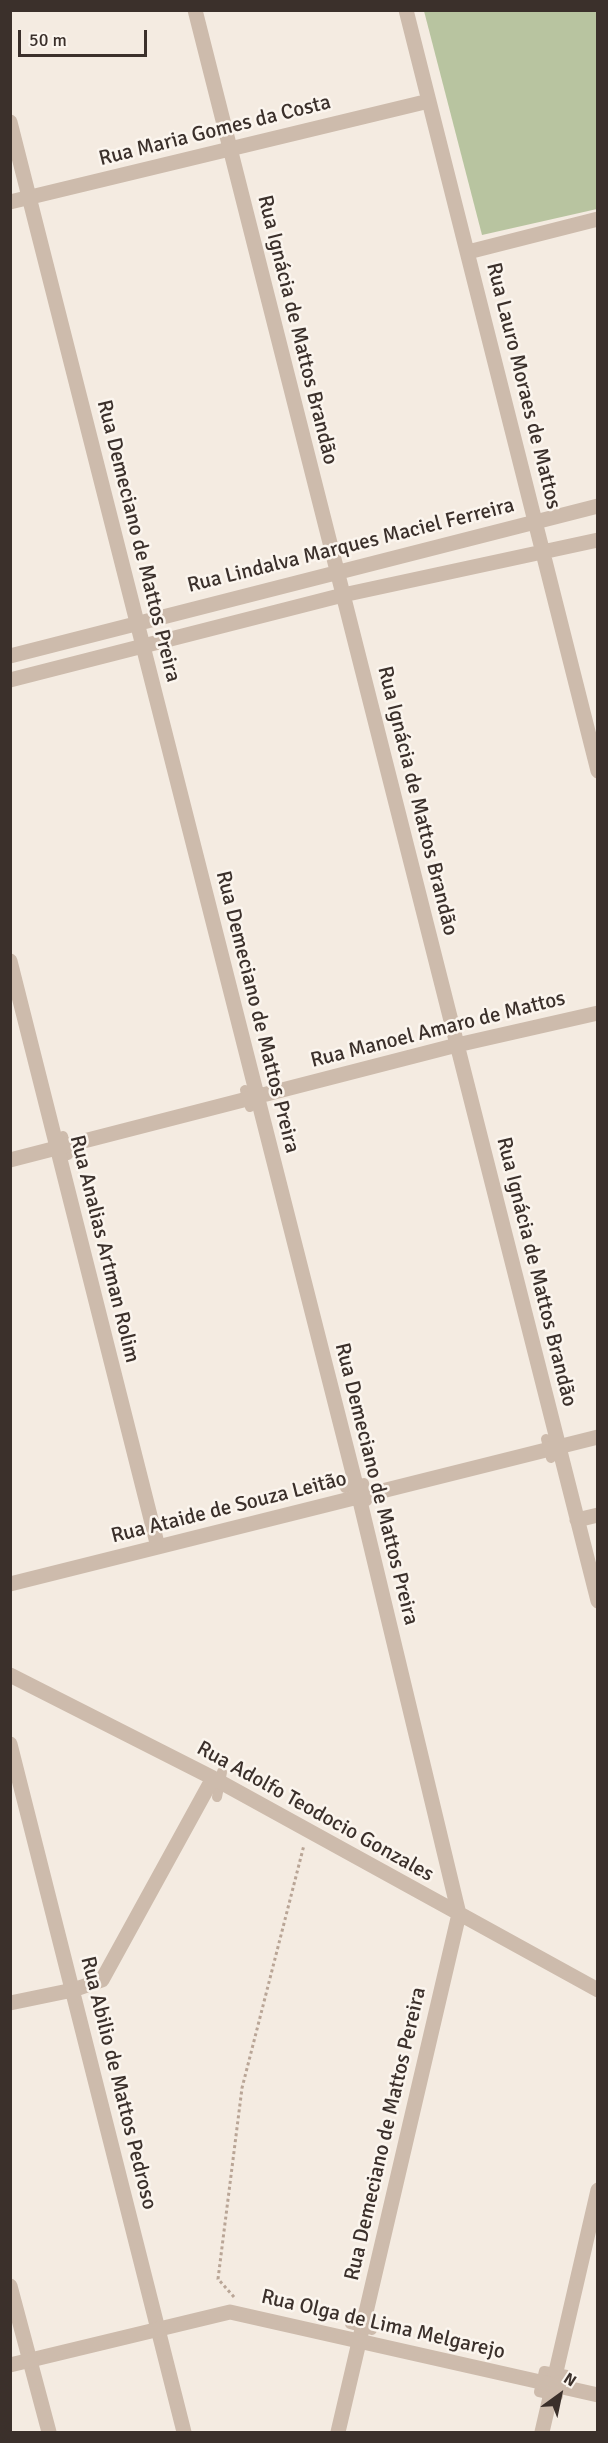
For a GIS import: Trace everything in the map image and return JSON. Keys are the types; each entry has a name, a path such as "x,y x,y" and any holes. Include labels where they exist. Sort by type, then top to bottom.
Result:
{"street":[{"name":"Rua Ignácia de Mattos Brandão","path":"195,10 343,595 451,1046 551,1448 577,1520 597,1601"},
{"name":"Rua Lauro Moraes de Mattos","path":"406,10 597,771"},
{"name":"Rua Maria Gomes da Costa","path":"10,202 429,100"},
{"name":"Rua Demeciano de Mattos Preira","path":"10,122 468,1919"},
{"path":"468,252 597,219"},
{"name":"Rua Lindalva Marques Maciel Ferreira","path":"10,656 597,506"},
{"path":"10,680 145,654 343,595 597,540"},
{"name":"Rua Analias Artman Rolim","path":"10,961 64,1146 158,1547"},
{"name":"Rua Manoel Amaro de Mattos","path":"10,1160 451,1046 597,1013"},
{"name":"Rua Ataide de Souza Leitão","path":"10,1584 359,1494 597,1437"},
{"path":"577,1520 597,1515"},
{"name":"Rua Adolfo Teodocio Gonzales","path":"10,1675 308,1831 597,1990"},
{"name":"Rua Abilio de Mattos Pedroso","path":"10,1744 184,2433"},
{"path":"10,2003 73,1990 102,1980 218,1783"},
{"name":"Rua Demeciano de Mattos Pereira","path":"338,2433 468,1919"},
{"path":"542,2433 597,2190"},
{"path":"10,2286 49,2433"},
{"name":"Rua Olga de Lima Melgarejo","path":"158,2329 231,2312 364,2336 597,2395"},
{"path":"10,2365 158,2329"}],"path":[{"path":"251,2317 218,2279 242,2088 308,1831"}],"green space":[{"path":"424,11 597,11 597,209 482,235"}]}
